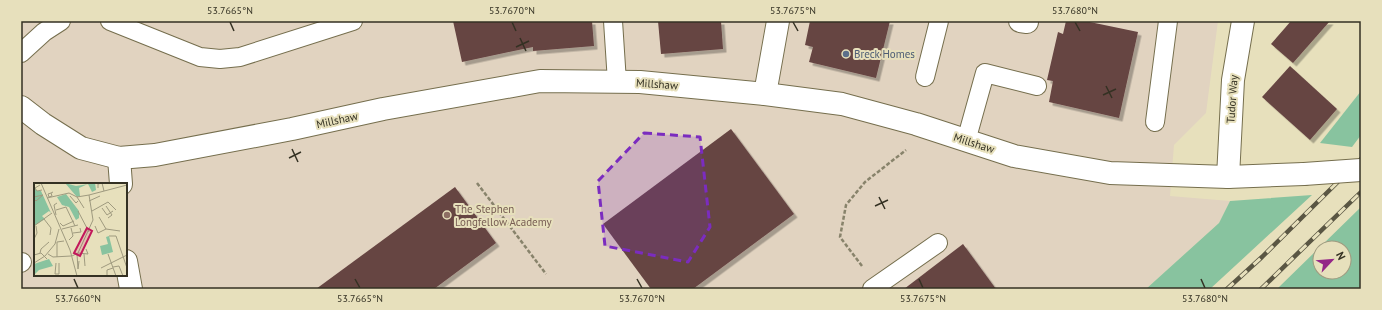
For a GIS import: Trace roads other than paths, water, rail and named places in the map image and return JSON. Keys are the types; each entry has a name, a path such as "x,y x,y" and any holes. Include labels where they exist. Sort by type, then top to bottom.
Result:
{"street":[{"path":"765,94 778,21"},
{"name":"Tudor Way","path":"1228,177 1233,80 1243,21"},
{"name":"Millshaw","path":"23,112 81,148 119,158 155,155 216,144 383,109 540,81 640,82 765,94 842,104 936,131 1014,156 1110,173 1228,177 1361,170"},
{"path":"119,158 121,183"},
{"path":"127,267 131,289"}],"lane":[{"path":"21,53 44,32 61,21"},
{"path":"110,21 200,57 220,59 240,57 353,21"},
{"path":"613,21 616,82"},
{"path":"924,77 939,21"},
{"path":"1155,122 1168,21"},
{"path":"966,141 985,72 1037,86"},
{"path":"874,287 938,243"}],"railway":[{"path":"1227,289 1262,257 1361,159"},
{"path":"1261,289 1361,192"}],"place":[{"name":"Breck Homes","path":"846,54"},
{"name":"The Stephen Longfellow Academy","path":"447,215"}]}
